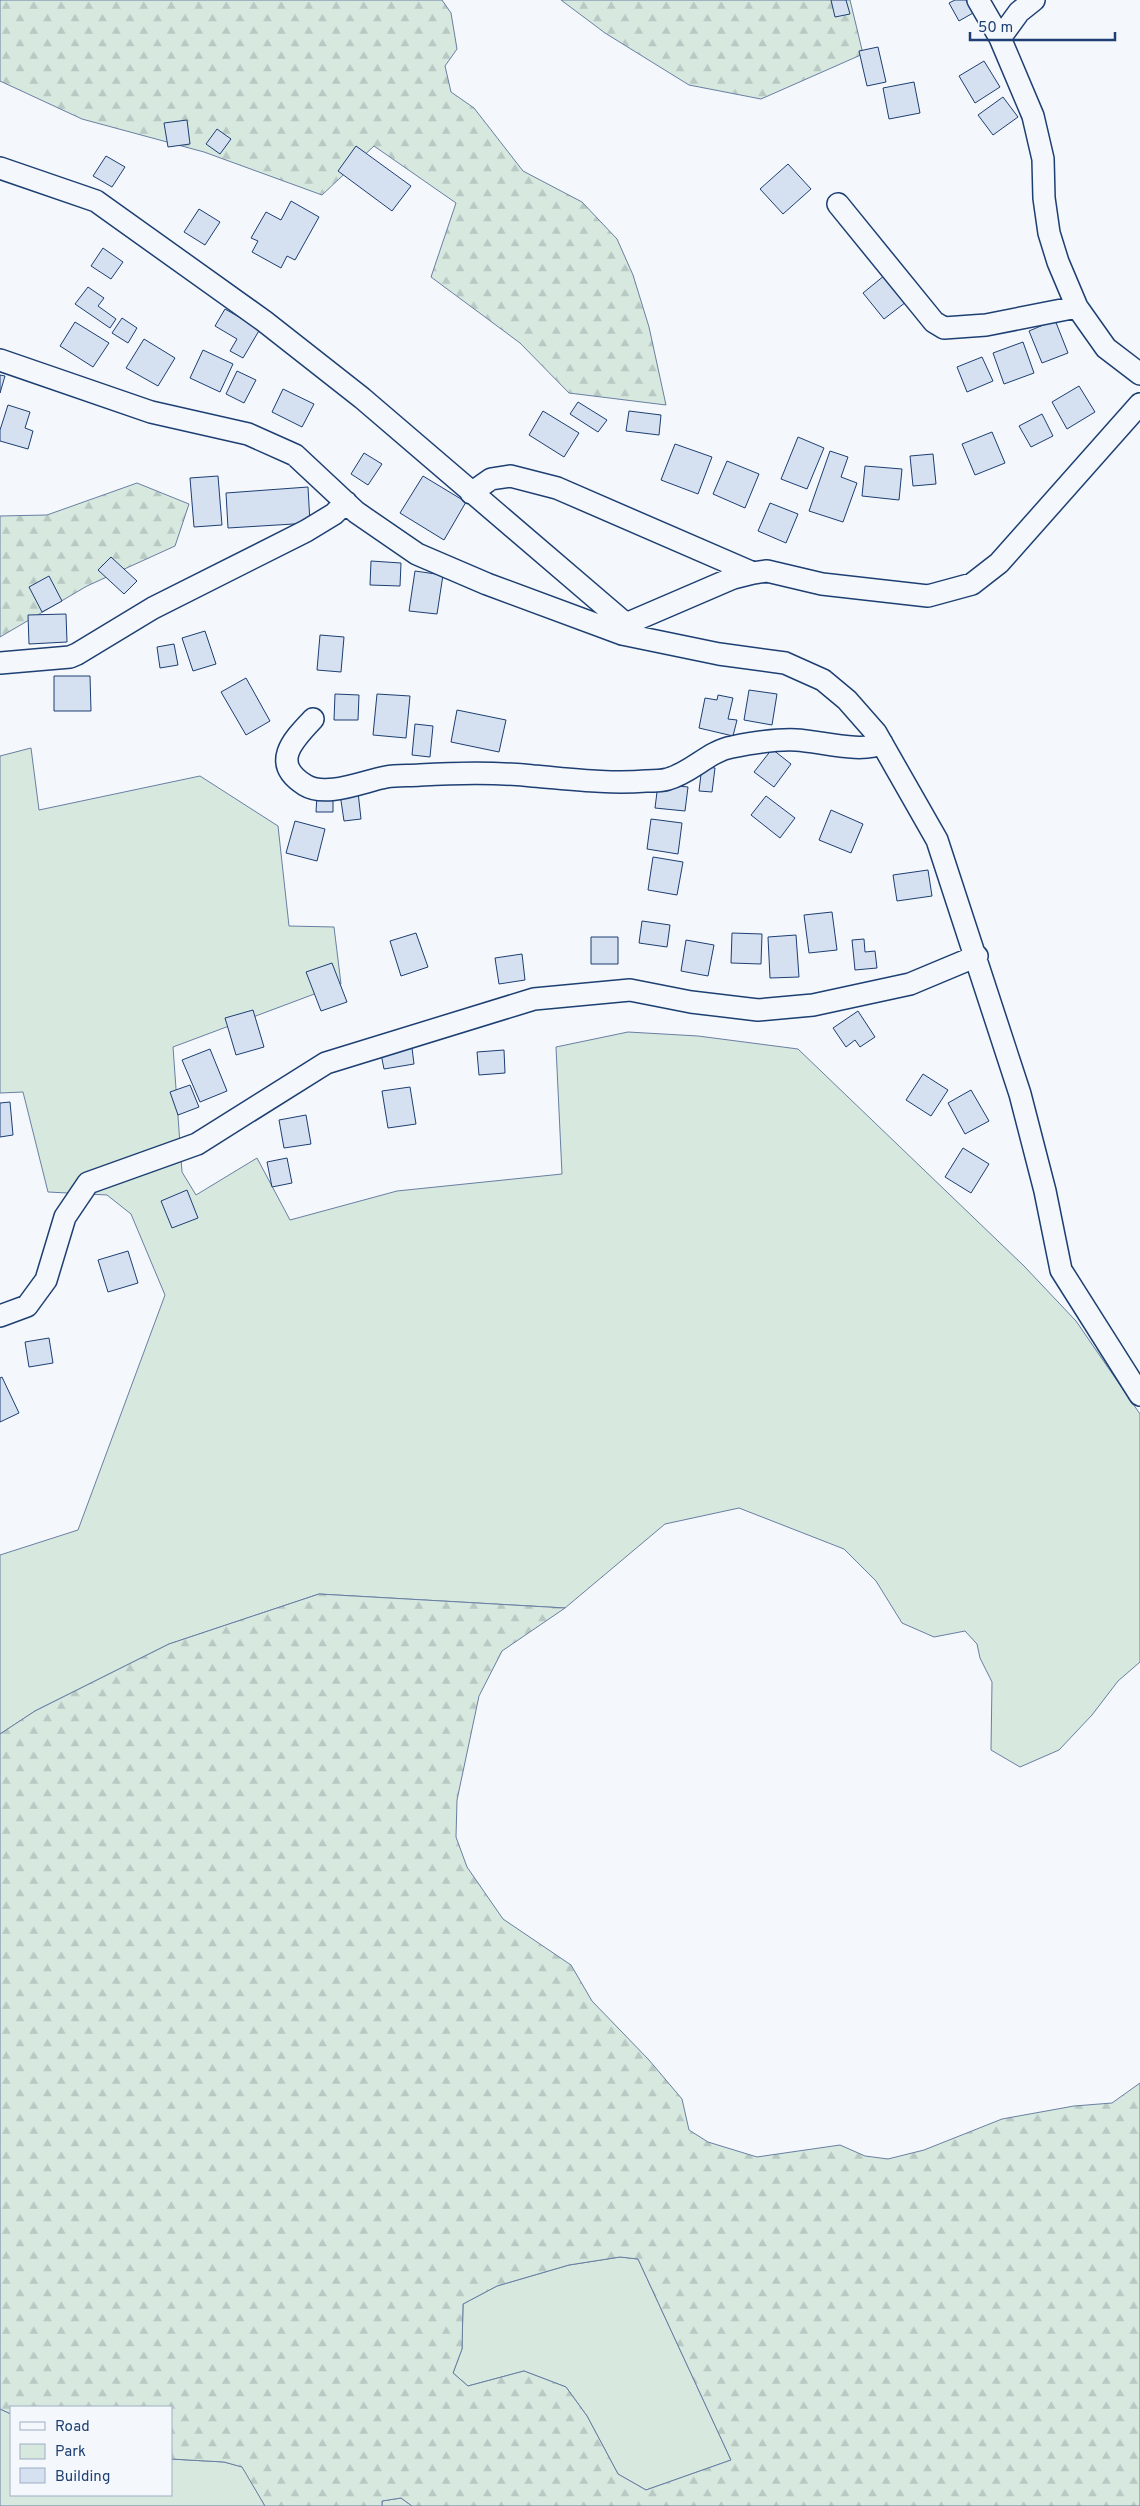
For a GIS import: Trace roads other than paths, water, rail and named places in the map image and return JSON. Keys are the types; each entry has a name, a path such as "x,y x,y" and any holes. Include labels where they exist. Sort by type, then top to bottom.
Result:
{"street":[{"path":"978,0 1000,38 1034,116 1043,159 1044,198 1050,234 1058,262 1077,307 1106,348 1140,374"},
{"path":"1000,38 1019,12 1034,0"},
{"path":"0,168 96,202 264,321 362,398 624,629"},
{"path":"838,204 934,322 944,328 986,325 1077,307"},
{"path":"0,360 151,412 248,434 295,455 356,512 417,554 487,584 624,629 792,667 823,680 847,700 882,743 937,840 1020,1094 1045,1191 1061,1270 1140,1395"},
{"path":"624,629 733,578 753,572 767,571 822,584 928,596 972,584 999,563 1140,404"},
{"path":"471,493 490,479 510,476 557,488 753,572"},
{"path":"0,663 70,657 77,654 153,608 306,531 334,514 346,502"},
{"path":"313,719 294,739 286,753 287,765 292,775 307,786 331,789 352,787 386,777 431,775 531,775 578,780 633,782 668,779 730,747 794,740 862,747 876,746 882,743"},
{"path":"0,1316 27,1306 46,1280 65,1217 88,1183 197,1144 326,1063 534,999 630,990 690,1002 758,1010 813,1005 910,984 976,956"}]}
